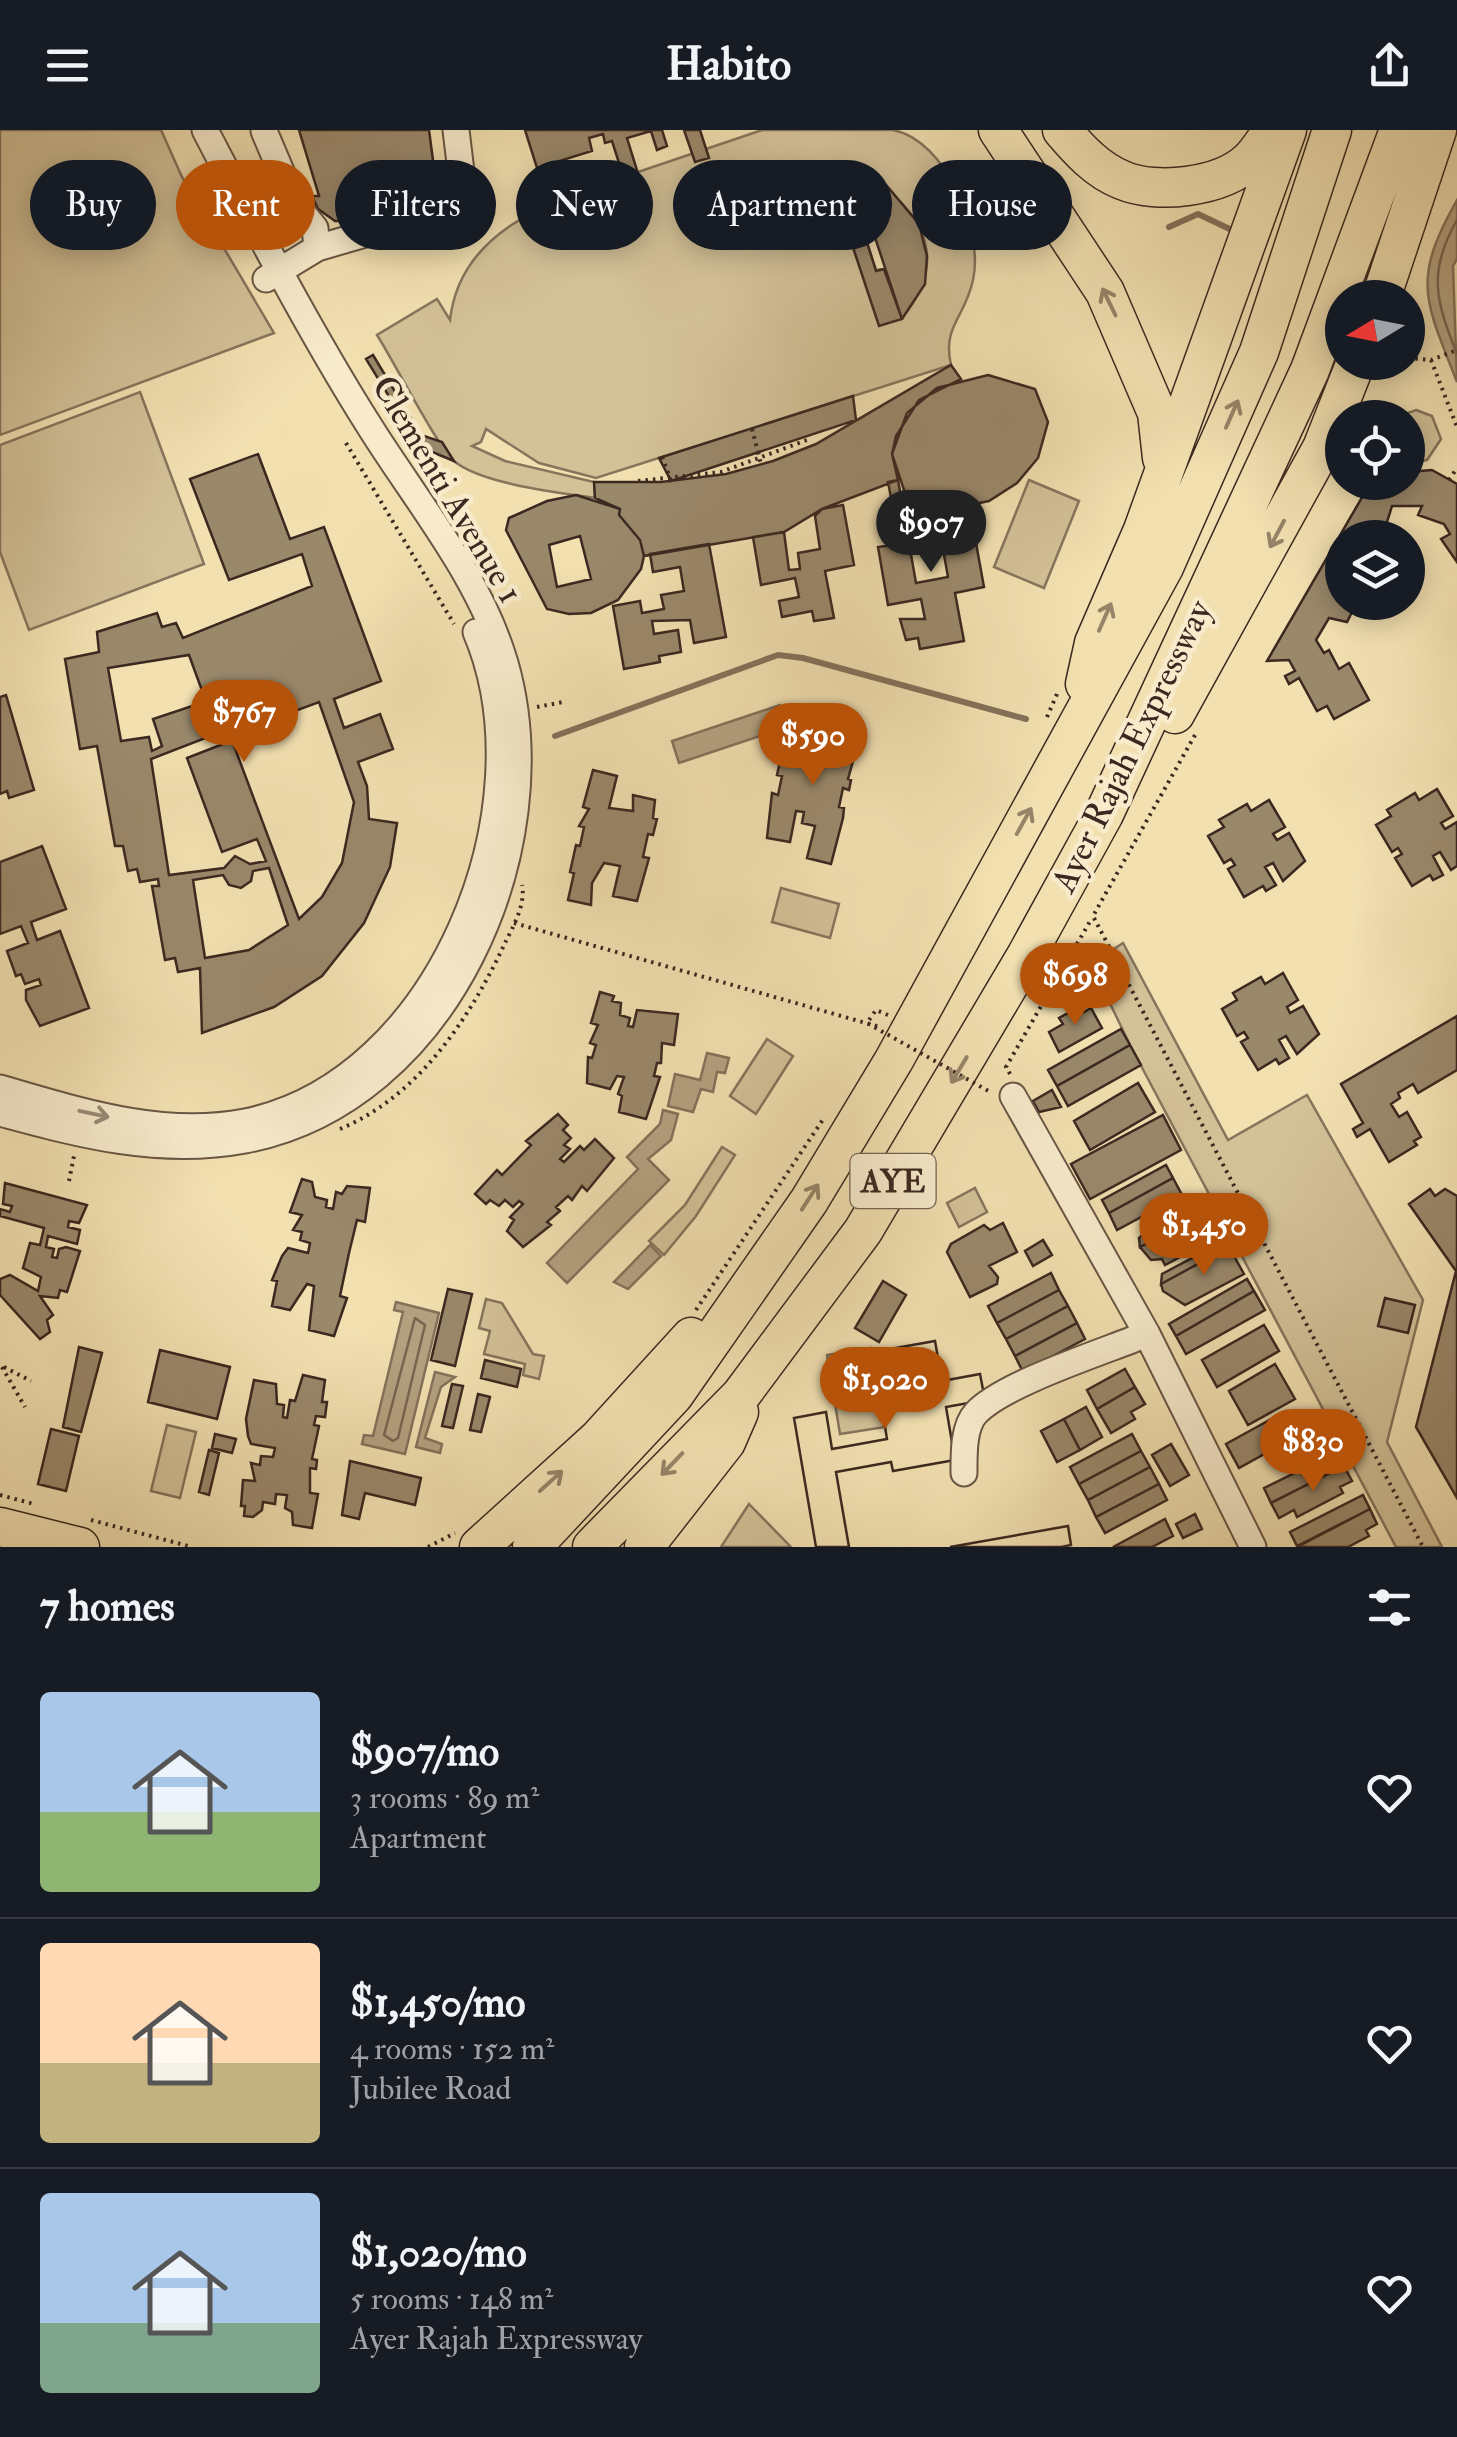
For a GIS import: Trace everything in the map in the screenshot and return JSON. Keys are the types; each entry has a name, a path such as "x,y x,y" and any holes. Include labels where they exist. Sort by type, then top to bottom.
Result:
{"highway":[{"path":"1062,130 1083,155 1123,181 1165,187 1209,182 1248,163 1273,130"},
{"path":"1084,712 1090,654 1143,530 1287,130"},
{"name":"Ayer Rajah Expressway","path":"532,1547 674,1396 809,1201 894,1060 1164,567 1259,352 1332,130"},
{"name":"Ayer Rajah Expressway","path":"592,1547 741,1395 863,1231 1017,972 1104,814 1310,370 1399,130"},
{"path":"1395,280 1437,130"},
{"path":"1003,132 1072,236 1135,355 1158,414 1163,470"},
{"path":"1104,814 1171,720 1325,452"},
{"path":"470,1539 598,1438 754,1276"},
{"path":"644,1547 726,1442 738,1420 741,1395"},
{"path":"0,1527 84,1533"}],"street":[{"name":"Clementi Avenue 1","path":"187,130 205,160"},
{"name":"Clementi Avenue 1","path":"205,130 218,160"},
{"path":"273,274 317,248 465,204 456,130"},
{"path":"264,131 276,160"},
{"path":"315,227 317,248"},
{"name":"Clementi Avenue 1","path":"0,1088 164,1128 243,1122 294,1108 374,1056 402,1026 506,865 520,792 512,701 492,629 259,250"},
{"name":"Clementi Avenue 1","path":"0,1113 79,1134 170,1149 246,1140 308,1120 388,1066 436,1015 476,913"},
{"path":"1006,1089 1146,1334 1253,1547"},
{"path":"964,1473 968,1428 976,1413 1015,1389 1146,1334"}],"path":[{"path":"1425,359 1457,350"},
{"path":"1431,360 1457,426"},
{"path":"752,429 761,464"},
{"path":"638,481 721,472 808,440"},
{"path":"346,442 454,625"},
{"path":"662,458 671,480"},
{"path":"1449,480 1457,468"},
{"path":"908,537 940,532"},
{"path":"930,535 933,550"},
{"path":"512,701 563,702"},
{"path":"888,1015 876,1010 866,1023 1006,1089 1006,1067 1198,728"},
{"path":"1092,916 1423,1547"},
{"path":"514,923 882,1027 876,1037"},
{"path":"690,1318 828,1110"},
{"path":"1,1366 31,1380"},
{"path":"1,1366 25,1407"},
{"path":"0,1495 35,1504"},
{"path":"84,1533 192,1547"},
{"path":"428,1547 470,1539"}],"shaded area":[{"path":"0,130 161,130 176,164 176,250 225,250 274,333 0,435"},
{"path":"762,130 893,130 912,137 937,160 912,160 912,216 892,194 892,160 674,160"},
{"path":"673,160 673,250 870,250 876,270 884,269 902,318 918,294 926,272 927,250 974,250 973,280 952,331 951,365 596,478 539,463 486,429 481,442 472,446 505,461 594,482 595,498 502,481 466,469 447,453 377,335 437,299 450,320 458,287 473,260 483,250 496,250 496,237 516,223 516,250 653,250 653,167"},
{"path":"140,392 204,564 29,630 0,552 0,445"},
{"path":"1425,413 1432,416 1441,439 1427,460"},
{"path":"1029,480 1079,501 1044,588 994,567"},
{"path":"781,888 839,904 830,938 772,922"},
{"path":"1123,943 1228,1140 1307,1095 1423,1300 1387,1442 1442,1547 1396,1547 1130,1045 1091,964"},
{"path":"767,1039 793,1056 756,1114 730,1096"},
{"path":"722,1147 735,1155 696,1216 664,1255 649,1241 685,1205"},
{"path":"975,1188 987,1212 959,1227 947,1203"},
{"path":"486,1299 502,1303 533,1354 544,1356 539,1379 523,1375 525,1364 484,1354 490,1331 479,1328"},
{"path":"871,1348 885,1427 840,1434 827,1355"},
{"path":"167,1425 196,1432 180,1498 151,1491"},
{"path":"749,1504 791,1547 721,1547"}],"water":[{"path":"1457,200 1457,259 1453,266 1457,382 1431,310 1428,272 1442,228"},
{"path":"780,705 787,727 679,763 672,741"},
{"path":"707,1053 729,1058 725,1073 717,1072 713,1092 701,1089 693,1112 668,1106 675,1074 700,1080"},
{"path":"663,1110 678,1114 671,1140 648,1159 669,1180 567,1283 547,1263 638,1169 627,1157 660,1124"},
{"path":"650,1245 661,1256 628,1289 614,1282"},
{"path":"396,1302 439,1313 405,1454 362,1444 364,1435 373,1436 403,1312 394,1310"},
{"path":"435,1372 455,1377 441,1387 425,1438 442,1444 440,1453 416,1447"}],"building":[{"path":"299,130 429,130 433,160 335,160 335,221 315,202 315,196 319,196 315,160 308,160"},
{"path":"525,130 662,130 667,146 657,150 651,131 627,138 634,160 618,160 612,141 605,143 603,134 589,138 592,151 563,160 534,160"},
{"path":"684,130 700,130 709,158 694,160"},
{"path":"892,192 912,216 912,250 926,250 927,256 925,284 902,319 879,250 892,250"},
{"path":"854,250 869,250 876,271 884,269 902,319 879,326"},
{"path":"373,355 421,435 442,442 454,461 420,447 366,359"},
{"path":"951,365 961,379 919,400 896,436 892,454 898,480 822,509 784,532 644,556 640,540 619,515 620,509 595,498 594,482 661,482 726,474 773,461 816,444"},
{"path":"988,375 1035,389 1048,422 1038,458 1017,483 989,501 950,509 912,497 904,490 892,454 907,413 937,388"},
{"path":"853,396 856,420 671,481 659,458"},
{"path":"258,454 290,539 324,527 381,681 334,699 344,728 380,714 393,749 358,762 367,786 369,819 397,823 390,867 364,923 322,976 274,1007 202,1033 200,968 178,972 175,958 165,960 152,886 159,886 158,879 140,882 137,869 128,871 123,846 115,846 97,746 80,749 65,659 99,652 97,632 157,613 162,627 176,623 183,638 312,586 302,554 229,580 190,479","holes":["189,655 215,726 203,730 195,705 153,719 162,746 152,751 149,737 121,741 108,668","319,702 354,802 342,863 322,897 299,919 230,735","218,733 223,744 187,758 222,852 257,839 266,861 250,864 235,856 224,868 169,875 151,759","269,868 288,925 249,950 205,958 193,880 223,875 229,885 241,888 251,881 253,871"]},
{"path":"1432,470 1457,484 1457,562 1441,539 1450,534 1444,524 1418,515 1422,506 1392,506 1388,520 1349,520 1361,500 1425,500 1425,471"},
{"path":"898,480 916,583 948,577 935,505 942,507 944,515 970,510 984,587 955,593 964,641 920,649 918,638 906,640 900,619 925,619 921,599 888,605 878,547 893,545 886,510 893,508 888,482"},
{"path":"576,495 620,509 619,515 640,540 644,556 641,569 618,600 591,613 569,614 547,609 506,530 509,518 547,501"},
{"path":"843,505 854,565 825,571 834,618 814,621 812,611 782,617 779,601 799,597 795,578 761,585 753,537 784,532 789,570 800,569 798,553 820,549 815,516 822,509"},
{"path":"580,536 591,579 557,587 549,545"},
{"path":"709,544 726,637 694,643 690,620 652,621 654,634 678,630 681,652 659,656 660,662 624,669 613,606 640,601 642,613 664,609 661,595 684,591 680,567 653,572 650,554"},
{"path":"1325,561 1328,620 1316,640 1324,653 1329,650 1339,669 1349,663 1369,700 1334,719 1327,706 1317,711 1299,678 1289,684 1285,676 1295,671 1289,660 1267,661"},
{"path":"6,695 34,790 9,798 7,791 0,794 0,697"},
{"path":"798,718 818,722 813,758 824,761 834,725 854,729 851,753 855,754 848,779 851,780 849,790 843,788 839,807 844,808 843,818 831,864 807,858 815,826 802,823 804,812 796,811 790,842 767,838 772,793 778,795 782,776 777,775 779,766"},
{"path":"593,770 617,776 609,808 633,811 633,795 655,800 653,818 657,819 653,835 648,834 643,857 649,858 637,901 613,896 620,866 604,863 592,883 591,905 568,900 574,873 570,872 584,827 579,826 589,809 583,807"},
{"path":"1437,789 1453,816 1441,823 1445,829 1457,822 1457,866 1451,870 1440,852 1433,856 1443,875 1433,880 1430,875 1412,886 1395,858 1402,854 1398,848 1392,852 1376,825 1391,816 1387,810 1415,793 1419,800"},
{"path":"1269,800 1285,827 1273,834 1277,840 1289,833 1305,861 1283,881 1273,863 1265,867 1276,885 1266,891 1263,886 1244,897 1228,869 1235,865 1231,859 1224,863 1208,836 1224,827 1219,820 1247,804 1251,811"},
{"path":"42,846 66,909 31,922 37,940 60,931 89,1008 40,1026 26,1000 26,990 41,985 39,979 25,984 21,974 16,976 7,951 28,943 21,926 0,934 0,862"},
{"path":"1283,973 1298,1000 1287,1007 1290,1013 1303,1006 1319,1034 1297,1054 1286,1036 1279,1040 1289,1058 1279,1064 1276,1059 1258,1070 1241,1042 1248,1038 1244,1032 1237,1036 1222,1009 1237,1000 1233,993 1261,977 1265,984"},
{"path":"600,992 621,1003 620,1015 630,1018 628,1026 633,1027 637,1010 678,1014 674,1045 662,1043 661,1063 657,1063 654,1076 660,1077 646,1119 619,1112 622,1096 618,1094 624,1077 617,1076 610,1089 587,1083 588,1057 592,1058 596,1045 590,1043 598,1025 591,1023"},
{"path":"1081,1006 1084,1012 1091,1008 1102,1028 1059,1052 1049,1032 1063,1024 1059,1018"},
{"path":"1457,1016 1457,1070 1418,1093 1413,1084 1398,1093 1400,1098 1391,1104 1399,1117 1407,1112 1421,1137 1414,1141 1417,1145 1389,1162 1370,1129 1357,1137 1353,1129 1363,1123 1341,1084"},
{"path":"1121,1029 1130,1045 1057,1086 1048,1070"},
{"path":"1130,1045 1141,1065 1068,1106 1057,1086"},
{"path":"1138,1083 1155,1112 1090,1150 1074,1121"},
{"path":"1052,1090 1061,1107 1039,1112 1033,1101"},
{"path":"558,1114 568,1125 563,1130 571,1138 564,1145 570,1149 560,1159 564,1162 580,1146 584,1150 595,1139 614,1158 587,1191 582,1186 572,1200 568,1196 556,1207 560,1211 547,1222 551,1225 523,1247 507,1231 514,1220 510,1217 523,1204 519,1201 513,1207 505,1200 499,1206 490,1200 486,1204 475,1194 497,1170 502,1175 531,1145 526,1141"},
{"path":"1163,1115 1181,1150 1090,1199 1071,1164"},
{"path":"1166,1165 1173,1178 1109,1213 1102,1200"},
{"path":"1173,1178 1182,1195 1117,1230 1109,1213"},
{"path":"302,1179 312,1182 315,1197 327,1200 326,1207 333,1209 336,1192 342,1194 347,1186 370,1188 365,1222 357,1220 340,1296 347,1298 334,1336 309,1330 314,1286 307,1284 290,1310 272,1306 277,1281 272,1280 282,1256 288,1248 308,1253 310,1243 300,1240 302,1232 293,1230 302,1215 290,1212"},
{"path":"5,1183 87,1205 79,1223 69,1221 68,1227 80,1230 77,1244 48,1236 46,1247 54,1249 52,1257 57,1258 59,1249 66,1247 80,1251 67,1292 60,1290 58,1298 40,1296 53,1315 47,1320 50,1332 40,1339 0,1295 0,1279 10,1275 38,1291 41,1277 23,1268 30,1243 40,1245 44,1228 0,1216 0,1209 10,1212 12,1206 3,1204"},
{"path":"1430,1189 1435,1196 1445,1189 1457,1196 1457,1498 1416,1427 1456,1271 1409,1204"},
{"path":"1204,1200 1211,1212 1140,1247 1139,1238 1147,1231"},
{"path":"1211,1212 1223,1234 1165,1265 1162,1259 1151,1260 1140,1247"},
{"path":"1003,1223 1017,1252 989,1266 998,1277 997,1284 970,1297 947,1252 951,1244 984,1225 990,1230"},
{"path":"1043,1240 1052,1255 1033,1266 1025,1251"},
{"path":"1226,1240 1229,1247 1161,1284 1162,1274"},
{"path":"1229,1247 1244,1274 1185,1305 1163,1291 1161,1284"},
{"path":"1051,1273 1059,1290 997,1323 988,1306"},
{"path":"1247,1279 1254,1291 1176,1336 1169,1324"},
{"path":"883,1281 906,1295 879,1342 855,1328"},
{"path":"448,1289 472,1294 455,1366 431,1360"},
{"path":"1059,1290 1068,1306 1006,1339 997,1323"},
{"path":"1254,1291 1265,1310 1186,1354 1176,1336"},
{"path":"1385,1298 1415,1305 1408,1333 1378,1326"},
{"path":"1068,1306 1077,1323 1015,1356 1006,1339"},
{"path":"1077,1323 1085,1339 1023,1372 1015,1356"},
{"path":"1264,1325 1279,1351 1217,1387 1202,1360"},
{"path":"935,1341 942,1381 980,1374 985,1400 946,1407 955,1460 893,1471 891,1462 836,1472 849,1547 816,1547 794,1418 826,1412 832,1449 887,1439 873,1352"},
{"path":"935,1341 942,1381 980,1374 985,1400 946,1407 955,1460 893,1471 891,1462 836,1472 849,1547 816,1547 794,1418 826,1412 832,1449 887,1439 873,1352"},
{"path":"79,1347 102,1353 81,1432 63,1427"},
{"path":"160,1350 230,1367 217,1419 148,1402"},
{"path":"485,1360 521,1369 517,1387 481,1378"},
{"path":"1275,1364 1295,1399 1248,1425 1229,1391"},
{"path":"1125,1369 1135,1387 1097,1409 1087,1390"},
{"path":"303,1375 325,1380 322,1402 327,1402 325,1417 316,1416 314,1425 319,1426 312,1459 317,1460 316,1469 310,1468 310,1493 318,1494 312,1528 293,1525 292,1512 285,1508 287,1495 276,1494 275,1504 263,1502 262,1510 253,1517 244,1516 245,1506 241,1506 243,1480 255,1481 251,1463 260,1465 261,1456 273,1457 275,1448 251,1444 248,1436 246,1419 254,1380 276,1384 277,1404 284,1405 283,1417 287,1418 290,1400 295,1401"},
{"path":"452,1384 463,1386 453,1428 442,1426"},
{"path":"1135,1387 1145,1404 1131,1412 1135,1419 1111,1433 1097,1409"},
{"path":"478,1394 490,1397 481,1432 470,1430"},
{"path":"1086,1407 1102,1437 1080,1450 1064,1419"},
{"path":"1284,1412 1297,1436 1239,1468 1226,1444"},
{"path":"1064,1419 1080,1450 1057,1462 1041,1431"},
{"path":"51,1429 79,1436 66,1491 38,1484"},
{"path":"215,1434 236,1439 232,1453 212,1448"},
{"path":"1132,1434 1141,1451 1079,1484 1070,1467"},
{"path":"1171,1444 1189,1475 1170,1486 1152,1455"},
{"path":"209,1450 219,1453 209,1495 199,1492"},
{"path":"1141,1451 1150,1467 1088,1500 1079,1484"},
{"path":"1337,1452 1344,1466 1271,1503 1264,1488"},
{"path":"350,1461 421,1478 415,1505 365,1493 359,1519 342,1515"},
{"path":"1344,1466 1352,1481 1340,1487 1343,1493 1297,1517 1294,1510 1279,1518 1271,1503"},
{"path":"1150,1467 1159,1484 1096,1517 1088,1500"},
{"path":"1159,1484 1167,1500 1105,1533 1096,1517"},
{"path":"1363,1495 1370,1509 1297,1546 1290,1532"},
{"path":"1370,1509 1377,1524 1366,1530 1369,1536 1348,1547 1297,1547"},
{"path":"1195,1514 1202,1529 1183,1538 1176,1524"},
{"path":"1165,1519 1173,1536 1152,1547 1113,1547"},
{"path":"1068,1526 1071,1545 1061,1547 950,1547"},
{"path":"1068,1526 1071,1545 1061,1547 950,1547"}],"waterway":[{"path":"1169,227 1198,214 1236,232"},
{"path":"555,736 778,655 803,658 1026,719"}]}
